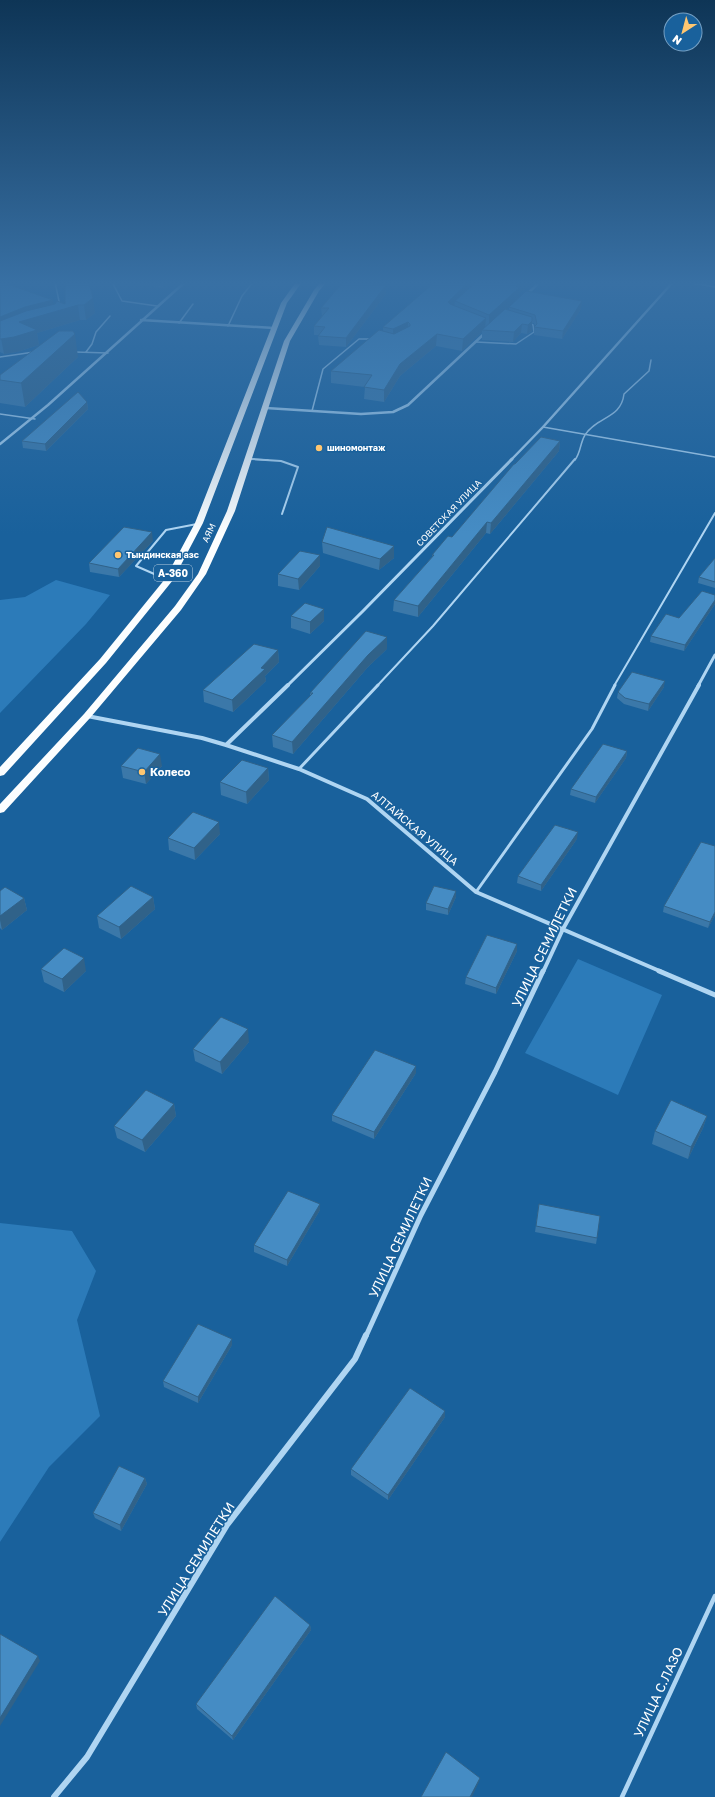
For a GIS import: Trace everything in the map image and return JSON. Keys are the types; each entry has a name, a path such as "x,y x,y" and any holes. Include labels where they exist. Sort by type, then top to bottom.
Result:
{"highway":[{"name":"АЯМ","path":"0,773 103,661 169,580 199,523 259,366"},
{"name":"АЯМ","path":"0,810 87,716 178,608 202,574 231,511 279,366"}],"street":[{"path":"0,444 35,418 94,366"},
{"path":"266,408 361,414 393,412 408,405 450,366"},
{"name":"СОВЕТСКАЯ УЛИЦА","path":"226,745 369,606 543,427 598,366"},
{"name":"УЛИЦА СЕМИЛЕТКИ","path":"54,1797 87,1758 227,1525 355,1359 421,1215 496,1072 563,929 715,656"},
{"name":"АЛТАЙСКАЯ УЛИЦА","path":"87,716 202,738 226,745 299,769 367,799 476,892 715,995"}],"lane":[{"path":"312,411 323,369 327,366"},
{"path":"299,769 433,626 579,455 585,435 597,422 614,414 623,402 624,394 649,370 650,366"},
{"path":"0,414 35,418"},
{"path":"543,427 715,457"},
{"path":"249,459 281,461 298,467 282,514"},
{"path":"476,892 592,729 623,669 715,513"},
{"path":"169,580 136,566 166,530 199,523"},
{"name":"УЛИЦА С.ЛАЗО","path":"622,1797 715,1596"}],"shaded area":[{"path":"56,580 110,595 86,624 0,713 0,600 25,597"},
{"path":"578,959 662,995 618,1095 525,1053"},
{"path":"0,1223 72,1231 96,1271 77,1320 100,1416 49,1467 0,1542"}],"building":[{"path":"12,366 40,366 21,383 0,380 0,375"},
{"path":"337,366 399,366 384,390 364,387 372,375 331,371"},
{"path":"78,392 87,402 45,444 22,441"},
{"path":"541,437 560,441 491,523 487,522 418,606 394,600 434,555 432,555 448,536 452,537 514,464"},
{"path":"124,527 152,532 118,569 89,563"},
{"path":"327,527 394,546 380,559 322,542"},
{"path":"300,551 320,555 298,579 278,574"},
{"path":"715,558 715,582 699,577"},
{"path":"702,591 715,595 715,600 685,645 651,636 666,614 679,618"},
{"path":"305,603 324,609 310,622 291,616"},
{"path":"366,631 387,637 368,655 292,742 272,735 313,693 310,693"},
{"path":"254,644 278,650 261,668 265,669 232,700 203,690"},
{"path":"632,672 665,681 649,704 625,698 618,692"},
{"path":"603,744 627,751 596,797 571,789"},
{"path":"138,748 160,754 144,772 121,766"},
{"path":"242,760 268,768 246,792 220,782"},
{"path":"193,812 219,822 194,848 168,838"},
{"path":"555,825 578,832 541,885 518,876"},
{"path":"701,842 715,846 715,912 710,922 664,906"},
{"path":"131,886 153,897 119,927 97,916"},
{"path":"434,886 456,891 448,909 426,903"},
{"path":"5,887 24,898 0,916 0,891"},
{"path":"487,935 517,944 496,988 466,977"},
{"path":"64,948 84,958 62,979 41,969"},
{"path":"221,1017 248,1029 220,1062 193,1049"},
{"path":"375,1050 416,1066 374,1132 332,1115"},
{"path":"146,1090 174,1104 142,1140 114,1126"},
{"path":"671,1100 707,1116 691,1147 655,1131"},
{"path":"288,1191 320,1204 287,1260 254,1245"},
{"path":"539,1204 600,1216 597,1238 536,1226"},
{"path":"198,1324 232,1339 198,1397 163,1381"},
{"path":"410,1388 445,1411 388,1495 351,1469"},
{"path":"119,1466 145,1478 120,1525 93,1513"},
{"path":"275,1596 310,1625 232,1736 196,1704"},
{"path":"0,1634 38,1656 0,1718"},
{"path":"446,1752 480,1778 470,1797 421,1797"}],"place":[{"name":"шиномонтаж","path":"319,448"},
{"name":"Тындинская азс","path":"118,555"},
{"name":"Колесо","path":"142,772"}]}
